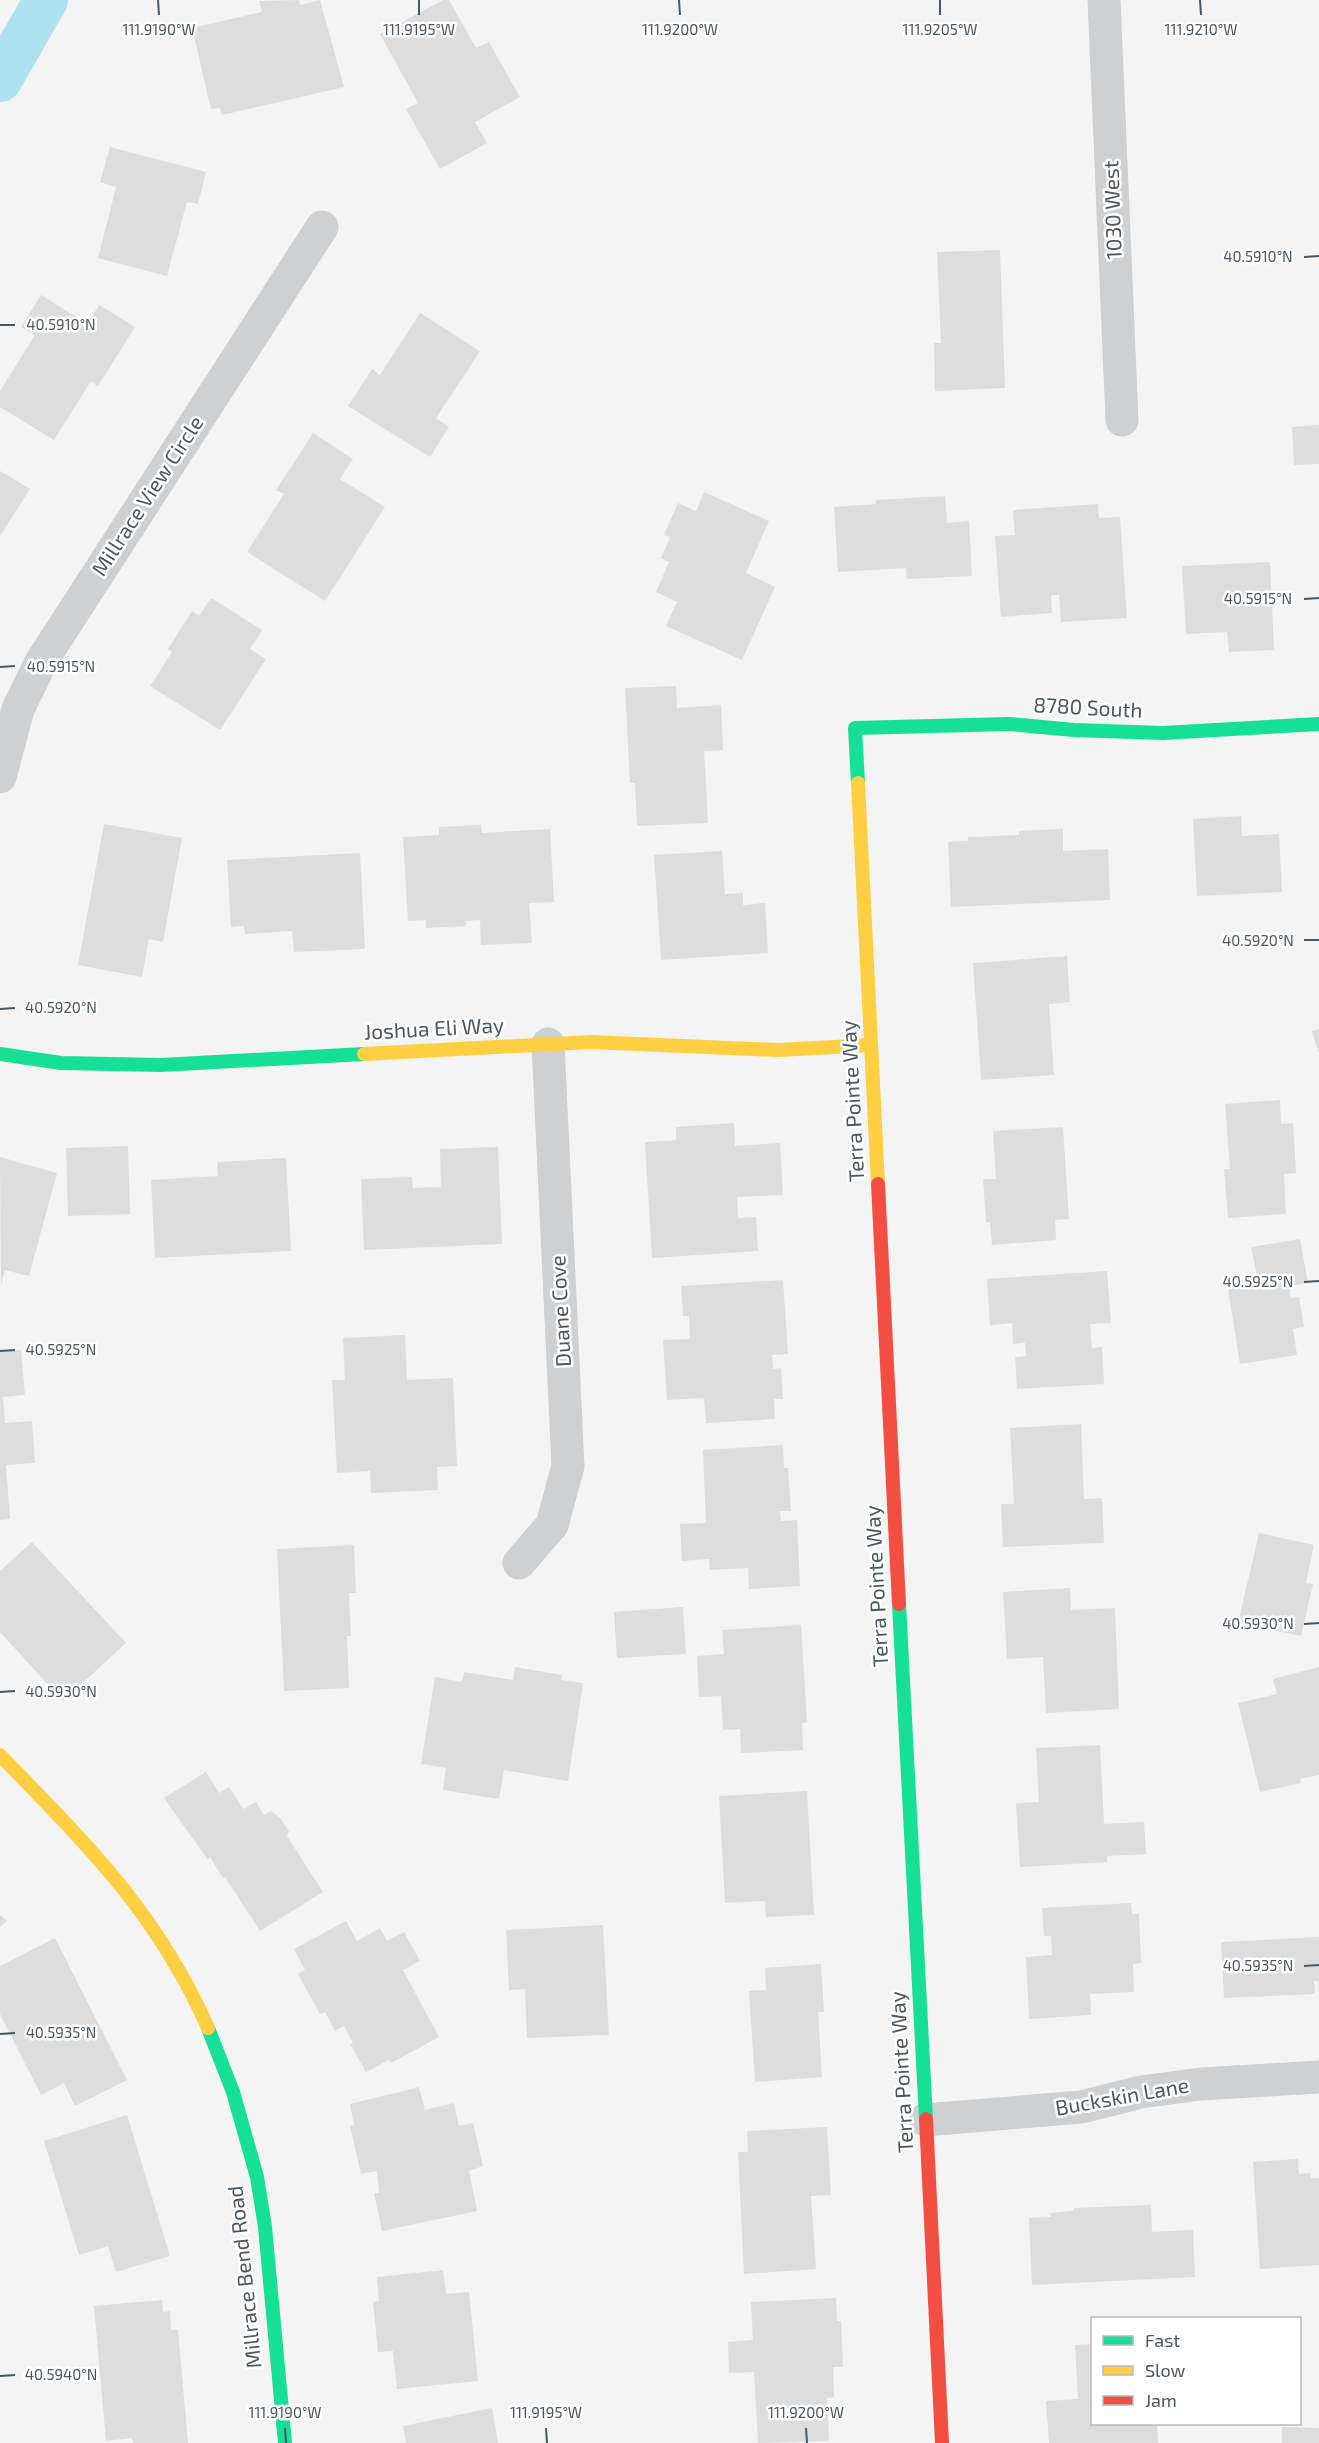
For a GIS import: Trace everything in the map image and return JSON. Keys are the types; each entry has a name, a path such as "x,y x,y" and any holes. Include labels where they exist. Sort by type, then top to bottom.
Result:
{"street":[{"name":"1030 West","path":"1104,0 1122,420"},
{"name":"Millrace View Circle","path":"0,777 18,709 41,662 322,227"},
{"name":"8780 South","path":"855,728 1009,724 1074,730 1164,733 1319,724"},
{"name":"Terra Pointe Way","path":"855,728 942,2443"},
{"name":"Joshua Eli Way","path":"0,1054 61,1063 161,1065 591,1042 778,1050 871,1044"},
{"name":"Duane Cove","path":"519,1563 552,1525 568,1466 548,1044"},
{"name":"Millrace Bend Road","path":"0,1755 103,1862 134,1899 164,1944 221,2058 250,2146 264,2218 277,2384 285,2443"},
{"name":"Buckskin Lane","path":"925,2120 1081,2107 1141,2092 1202,2084 1319,2077"}],"building":[{"path":"299,0 300,5 320,0 344,87 222,115 220,108 211,109 192,28 262,12 259,1"},
{"path":"443,0 449,0 476,48 489,42 520,97 475,122 487,143 440,169 406,109 418,103 380,34"},
{"path":"110,147 206,172 198,204 187,202 167,276 98,258 116,187 100,182"},
{"path":"1000,250 1005,388 935,391 934,343 941,343 937,252"},
{"path":"41,295 88,324 99,305 135,327 98,386 91,381 54,440 0,407 0,391 35,335 21,327"},
{"path":"420,313 480,351 436,418 449,427 430,457 348,406 372,369 380,375"},
{"path":"1319,425 1319,464 1294,465 1292,427"},
{"path":"313,433 353,459 340,479 385,507 325,601 247,552 284,494 276,490"},
{"path":"0,471 30,489 0,536"},
{"path":"704,492 769,521 746,573 775,587 742,660 666,626 677,602 656,592 669,562 661,558 670,537 664,535 678,503 696,511"},
{"path":"945,496 947,523 969,521 972,576 907,579 906,568 838,572 834,507 876,504 876,500"},
{"path":"1098,504 1099,518 1120,517 1127,618 1061,622 1059,595 1051,595 1052,613 1001,617 995,536 1015,535 1013,510"},
{"path":"1270,562 1274,650 1229,652 1227,632 1186,634 1182,566"},
{"path":"211,598 262,630 250,649 266,659 220,730 150,686 172,652 168,649 192,611 199,616"},
{"path":"676,686 677,708 721,705 723,750 704,751 708,823 637,826 635,783 630,783 625,688"},
{"path":"1241,816 1242,836 1279,834 1282,892 1197,896 1193,819"},
{"path":"104,824 182,838 163,942 149,939 142,977 78,965"},
{"path":"481,825 482,833 550,829 554,902 529,903 532,943 481,945 480,920 465,921 466,926 426,928 426,920 408,921 403,837 439,835 439,827"},
{"path":"1063,829 1063,851 1108,849 1110,900 951,907 948,842 968,841 968,837 1019,835 1019,831"},
{"path":"722,851 725,894 743,893 743,905 765,903 768,953 661,960 654,855"},
{"path":"360,853 365,949 294,952 292,931 245,934 244,926 231,927 227,860"},
{"path":"1067,956 1070,1002 1049,1004 1054,1075 981,1080 973,963"},
{"path":"1319,1029 1319,1052 1318,1052 1312,1031"},
{"path":"1280,1100 1281,1124 1293,1123 1296,1173 1284,1174 1286,1214 1228,1218 1224,1169 1230,1169 1225,1104"},
{"path":"734,1123 735,1146 780,1143 783,1195 737,1197 738,1218 756,1217 758,1251 652,1258 645,1142 676,1140 676,1127"},
{"path":"1063,1127 1069,1219 1055,1220 1056,1240 992,1245 990,1222 986,1222 983,1179 996,1179 993,1131"},
{"path":"128,1146 130,1214 68,1216 66,1148"},
{"path":"498,1147 502,1244 364,1250 361,1179 412,1177 413,1188 441,1187 440,1149"},
{"path":"0,1157 57,1173 29,1276 5,1270 1,1285"},
{"path":"286,1158 291,1251 155,1258 151,1180 218,1176 217,1162"},
{"path":"1300,1239 1308,1283 1289,1286 1291,1298 1299,1297 1304,1327 1293,1329 1297,1355 1240,1364 1227,1282 1257,1277 1251,1247"},
{"path":"1107,1271 1111,1323 1090,1324 1092,1348 1102,1347 1104,1384 1017,1389 1015,1357 1026,1356 1025,1343 1013,1344 1012,1323 990,1325 987,1279"},
{"path":"783,1280 788,1354 772,1355 773,1369 781,1368 783,1399 774,1399 775,1419 706,1423 704,1398 667,1400 663,1340 690,1339 689,1316 683,1316 681,1286"},
{"path":"405,1335 407,1380 453,1378 457,1466 437,1467 438,1490 371,1493 370,1471 337,1473 332,1380 345,1380 343,1338"},
{"path":"21,1350 25,1395 3,1397 5,1423 32,1421 35,1463 6,1465 10,1519 0,1520 0,1352"},
{"path":"1081,1424 1084,1499 1102,1498 1104,1543 1003,1547 1001,1504 1014,1504 1010,1428"},
{"path":"783,1445 784,1468 788,1468 791,1511 780,1511 781,1521 797,1520 800,1586 749,1589 748,1568 710,1570 709,1559 682,1561 680,1524 706,1523 703,1450"},
{"path":"1259,1533 1314,1545 1306,1583 1313,1584 1301,1636 1238,1623"},
{"path":"32,1542 126,1643 63,1701 0,1632 0,1571"},
{"path":"354,1545 356,1593 349,1593 351,1636 347,1636 349,1688 284,1691 277,1549"},
{"path":"1070,1588 1071,1610 1115,1608 1119,1709 1046,1713 1043,1657 1007,1659 1003,1592"},
{"path":"683,1607 686,1654 617,1658 614,1612"},
{"path":"801,1625 807,1722 802,1723 803,1750 741,1753 740,1729 723,1730 721,1696 699,1697 697,1656 724,1654 722,1630"},
{"path":"515,1667 562,1675 561,1680 583,1683 568,1781 504,1770 499,1799 443,1790 446,1768 421,1764 435,1677 462,1682 464,1672 513,1680"},
{"path":"1319,1667 1319,1775 1300,1779 1301,1783 1260,1792 1238,1703 1277,1694 1273,1679"},
{"path":"1100,1745 1104,1824 1144,1822 1146,1854 1107,1856 1107,1862 1020,1867 1016,1803 1039,1802 1036,1748"},
{"path":"206,1772 219,1793 229,1787 243,1809 256,1802 264,1815 271,1811 280,1818 289,1831 287,1836 323,1892 260,1931 225,1877 223,1878 210,1857 208,1860 164,1798"},
{"path":"807,1791 814,1915 766,1917 765,1901 725,1903 719,1796"},
{"path":"1131,1903 1132,1914 1139,1914 1141,1963 1133,1964 1134,1992 1090,1994 1091,2015 1029,2019 1026,1957 1052,1955 1051,1936 1044,1936 1042,1908"},
{"path":"0,1915 7,1921 0,1927"},
{"path":"346,1921 357,1941 380,1928 387,1941 404,1932 420,1961 403,1970 439,2037 391,2063 389,2060 366,2072 350,2044 353,2043 344,2026 335,2031 325,2012 320,2014 298,1974 305,1970 294,1949"},
{"path":"603,1925 609,2035 527,2038 525,1989 509,1990 506,1930"},
{"path":"1319,1937 1319,1981 1314,1981 1315,1994 1224,1998 1221,1942"},
{"path":"55,1938 127,2080 75,2106 64,2083 41,2095 0,2014 0,1966"},
{"path":"821,1964 824,2012 818,2012 822,2077 755,2082 749,1991 766,1990 765,1968"},
{"path":"419,2087 425,2110 454,2103 459,2126 473,2123 483,2166 469,2171 477,2211 382,2231 374,2193 379,2193 377,2171 361,2174 350,2126 354,2125 350,2104"},
{"path":"127,2115 170,2256 116,2272 108,2246 79,2255 44,2141"},
{"path":"827,2127 831,2195 811,2196 816,2269 744,2274 738,2152 748,2152 747,2131"},
{"path":"1298,2159 1299,2174 1310,2173 1311,2178 1319,2178 1319,2265 1260,2269 1253,2162"},
{"path":"1151,2205 1152,2232 1193,2230 1195,2277 1032,2285 1029,2218 1051,2217 1050,2213 1074,2211 1074,2208"},
{"path":"443,2270 446,2294 469,2292 478,2381 397,2389 393,2351 378,2352 373,2302 379,2301 377,2277"},
{"path":"836,2298 837,2321 841,2321 843,2367 833,2367 834,2397 827,2398 829,2441 758,2443 754,2372 729,2373 728,2342 753,2340 751,2302"},
{"path":"162,2300 163,2312 170,2311 171,2330 178,2330 188,2443 133,2443 132,2438 106,2441 94,2306"},
{"path":"1091,2344 1091,2425 1157,2425 1158,2443 1049,2443 1046,2401 1078,2399 1075,2345"},
{"path":"492,2408 498,2443 406,2443 403,2426"},
{"path":"1282,2427 1319,2428 1319,2443 1282,2443"}],"waterway":[{"path":"0,80 46,0"}],"traffic: fast":[{"path":"858,783 855,728 1009,724 1074,730 1163,733 1319,724"},
{"path":"0,1054 61,1063 161,1065 364,1054"},
{"path":"899,1604 926,2119"},
{"path":"208,2028 233,2092 257,2177 265,2227 285,2443"}],"traffic: slow":[{"path":"858,783 878,1184"},
{"path":"364,1054 591,1042 778,1050 871,1045"},
{"path":"0,1755 62,1819 117,1881 166,1949 208,2028"}],"traffic: jam":[{"path":"878,1184 899,1604"},
{"path":"926,2119 942,2443"}]}
